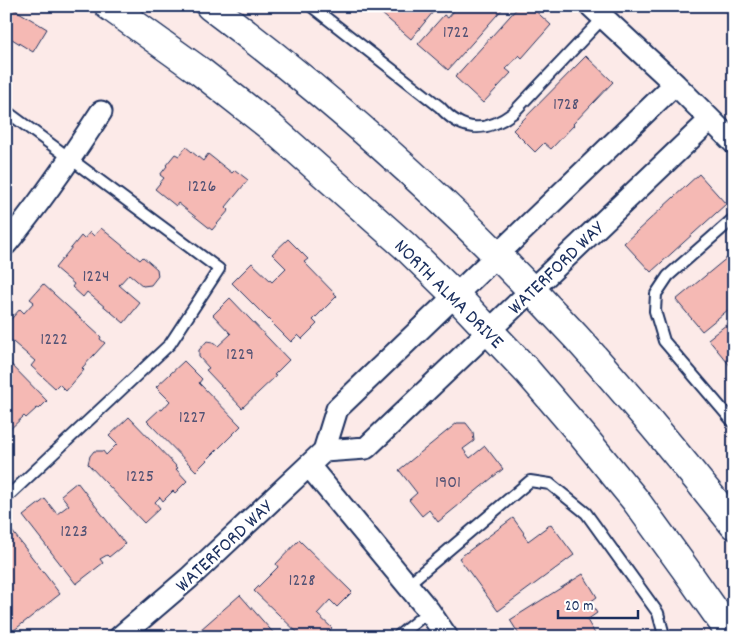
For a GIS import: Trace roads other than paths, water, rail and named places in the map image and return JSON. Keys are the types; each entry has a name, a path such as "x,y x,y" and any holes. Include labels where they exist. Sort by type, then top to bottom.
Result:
{"main road":[{"name":"NORTH ALMA DRIVE","path":"109,6 201,72 272,128 405,246 455,295 527,371 636,501 732,637"},
{"path":"210,6 308,83 449,208 576,337 634,402 734,525"}],"street":[{"path":"597,12 675,84 734,143"},
{"name":"WATERFORD WAY","path":"120,637 188,578 309,466 324,451 337,408 675,84"},
{"path":"6,244 49,189 101,112"},
{"name":"WATERFORD WAY","path":"324,451 366,448 710,120"},
{"path":"309,466 429,610 447,637"}],"lane":[{"path":"311,6 440,107 449,118 462,125 475,128 502,122 513,113 597,12"},
{"path":"6,111 218,268 170,344 6,498"},
{"path":"734,218 668,276 656,294 655,311 664,341 734,422"},
{"path":"408,585 530,481 550,484 586,513 658,613 663,637"},
{"path":"397,637 429,610"}]}
